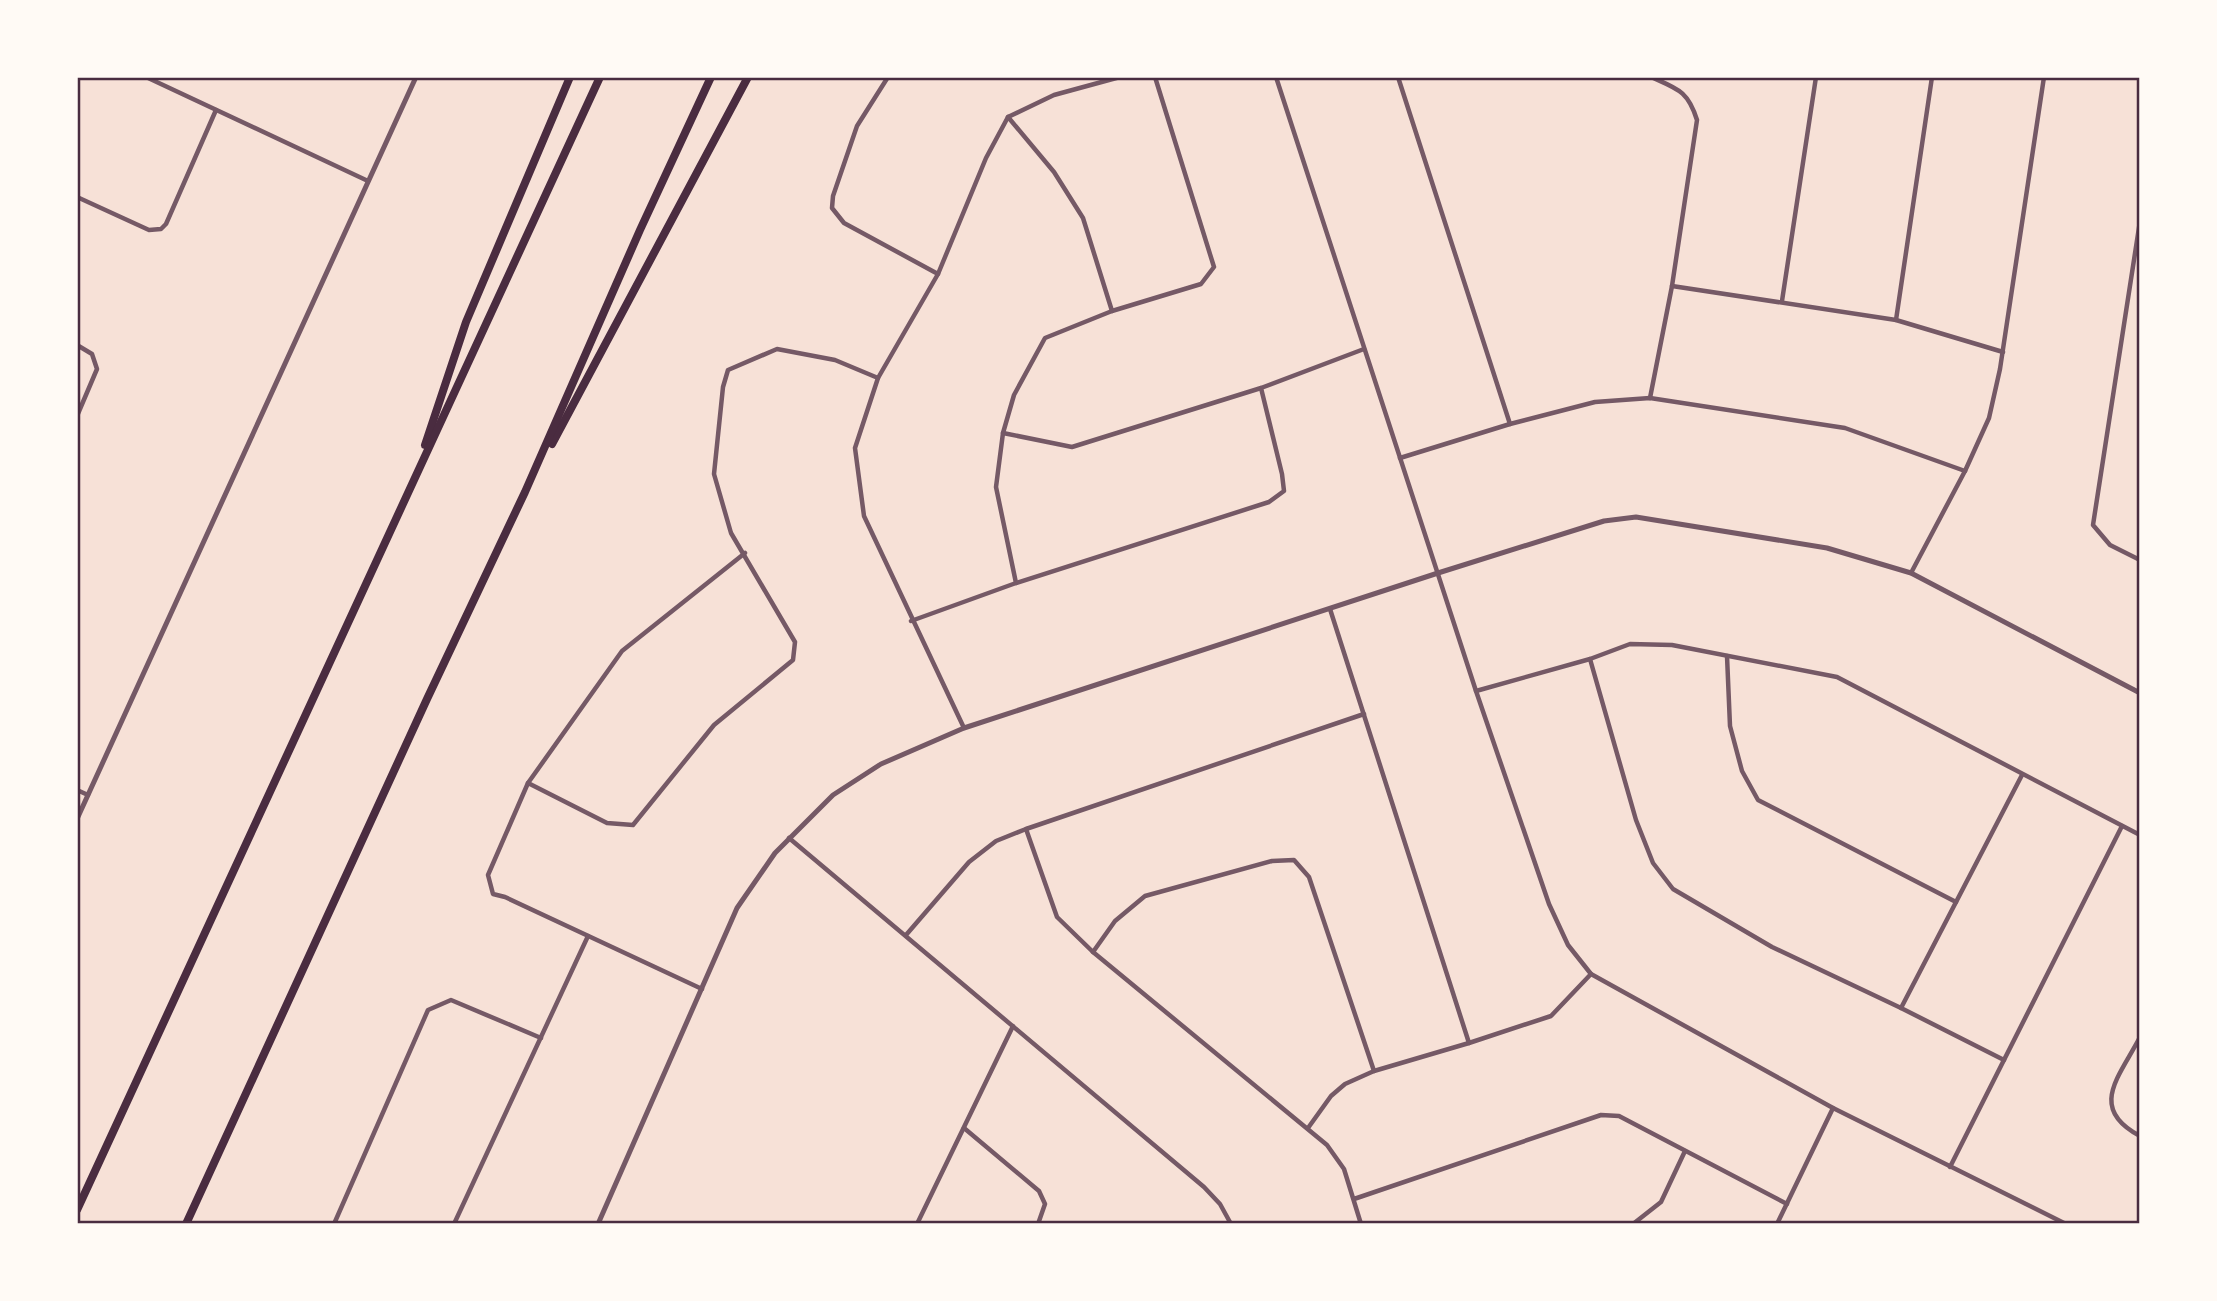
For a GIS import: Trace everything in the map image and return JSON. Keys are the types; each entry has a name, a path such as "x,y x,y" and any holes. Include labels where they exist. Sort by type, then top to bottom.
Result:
{"highway":[{"path":"412,485 466,322 570,77"},
{"path":"77,1210 600,77"},
{"path":"186,1224 437,677 525,492 640,230 711,77"},
{"path":"525,492 747,77"}],"street":[{"path":"146,77 368,181"},
{"path":"77,819 416,77"},
{"path":"888,77 857,126 833,197 832,208 844,223 938,274"},
{"path":"964,728 911,621 864,516 855,448 878,378 938,274 986,158 1008,117 1055,95 1120,77"},
{"path":"1016,583 996,487 1003,433 1014,395 1045,338 1112,311 1201,284 1214,267 1155,77"},
{"path":"1276,77 1476,691 1549,904 1568,946 1591,974 1832,1108 2066,1224"},
{"path":"1398,77 1510,424"},
{"path":"1650,398 1672,286 1697,120 1692,104 1682,91 1651,77"},
{"path":"1782,301 1816,77"},
{"path":"1896,320 1932,77"},
{"path":"1911,573 1965,471 1989,418 2003,352 2044,77"},
{"path":"77,197 149,230 161,229 216,110"},
{"path":"1008,117 1054,172 1083,218 1112,311"},
{"path":"2140,220 2093,525 2110,545 2140,560"},
{"path":"1672,286 1896,320 2003,352"},
{"path":"77,345 92,354 97,369 77,416"},
{"path":"528,783 607,823 632,825 714,725 793,660 794,642 745,553 731,533 714,474 723,387 728,370 777,349 835,360 878,378"},
{"path":"1003,433 1072,447 1261,388 1364,349"},
{"path":"911,621 1016,583 1269,502 1284,491 1261,388"},
{"path":"1400,458 1510,424 1595,402 1650,398 1845,428 1965,471"},
{"path":"597,1224 737,908 788,838 833,795 881,764 964,728 1438,573 1604,521 1636,517 1827,548 1911,573 2140,692"},
{"path":"702,989 505,897 493,894 488,875 528,783 622,651 745,553"},
{"path":"1330,608 1469,1043"},
{"path":"1476,691 1591,659 1630,644 1672,645 1837,677 2140,835"},
{"path":"1727,656 1730,726 1742,771 1758,800 1956,902"},
{"path":"1591,659 1636,820 1653,863 1673,889 1772,947 1901,1007 2004,1060"},
{"path":"906,935 970,862 996,841 1026,828 1364,714"},
{"path":"1901,1007 2022,775"},
{"path":"77,790 88,795"},
{"path":"1950,1167 2122,826"},
{"path":"1026,828 1057,917 1093,952 1327,1146 1344,1169 1361,1224"},
{"path":"788,838 1205,1187 1220,1204 1231,1224"},
{"path":"1093,952 1115,921 1145,896 1272,861 1294,860 1309,877 1374,1071"},
{"path":"454,1224 588,936"},
{"path":"1308,1128 1331,1096 1345,1084 1374,1071 1551,1016 1591,974"},
{"path":"334,1224 428,1010 451,1000 541,1038"},
{"path":"917,1224 1013,1026"},
{"path":"2140,1037 2110,1097 2110,1109 2123,1127 2140,1136"},
{"path":"1776,1224 1832,1108"},
{"path":"1354,1199 1601,1115 1619,1116 1787,1204"},
{"path":"964,1128 1039,1191 1045,1204 1038,1224"},
{"path":"1633,1224 1661,1202 1685,1151"}]}
